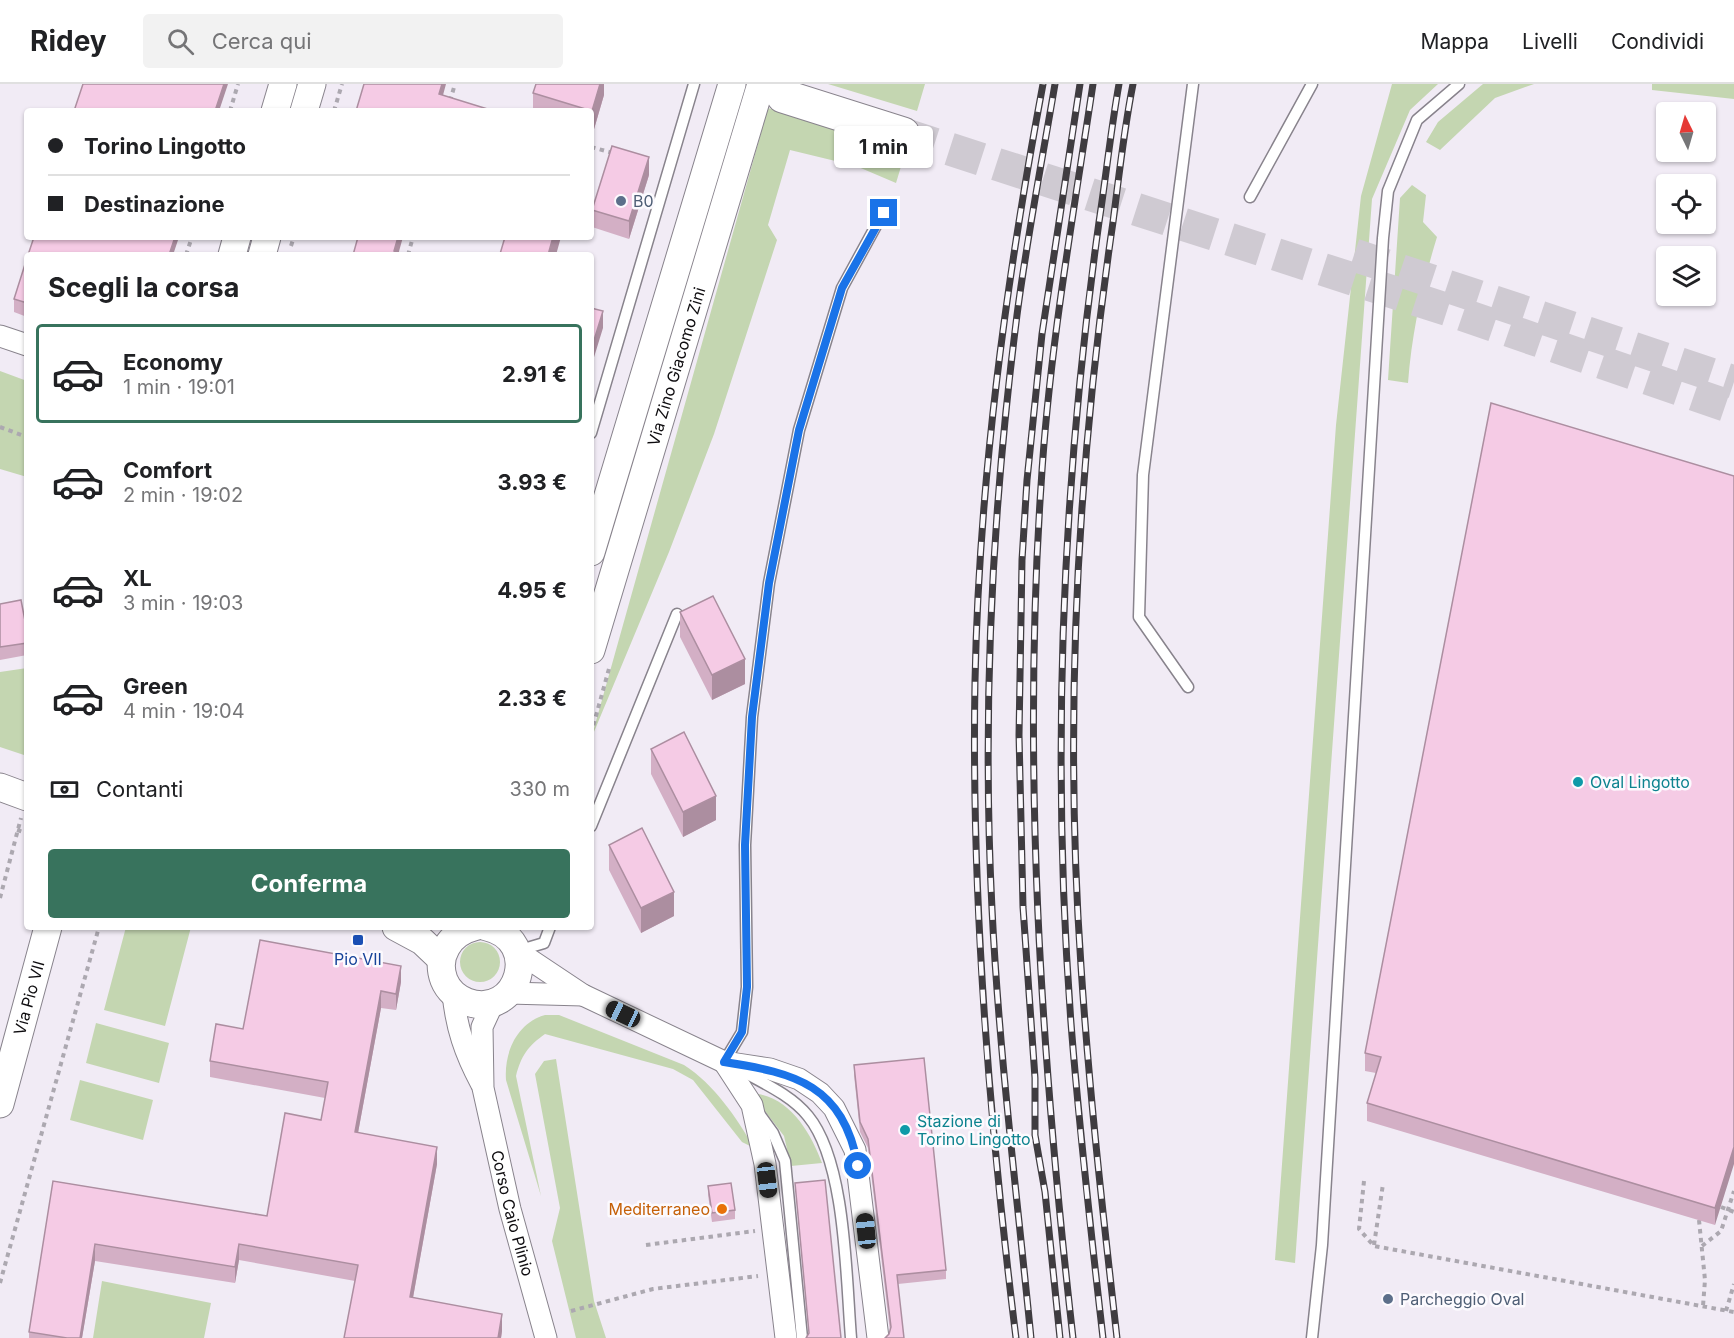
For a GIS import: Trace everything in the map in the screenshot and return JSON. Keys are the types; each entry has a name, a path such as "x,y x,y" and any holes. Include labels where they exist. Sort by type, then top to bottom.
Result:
{"main road":[{"path":"772,90 906,123 819,84"}],"street":[{"path":"275,108 283,84"},
{"path":"305,108 312,84"},
{"name":"Via Zino Giacomo Zini","path":"594,542 732,84"},
{"name":"Via Zino Giacomo Zini","path":"594,641 772,90"},
{"path":"0,336 24,344"},
{"path":"0,787 24,796"},
{"name":"Via Pio VII","path":"0,1104 47,930"},
{"path":"402,930 422,941 441,959"},
{"path":"480,931 450,941 441,959 441,971 453,993 472,1004 500,998 583,995"},
{"path":"480,931 583,995 724,1062 770,1069 800,1079 820,1093 846,1126 855,1150 861,1183 878,1338"},
{"path":"480,931 519,972 514,985 500,998"},
{"name":"Corso Caio Plinio","path":"453,993 455,1022 465,1053 483,1088"},
{"name":"Corso Caio Plinio","path":"500,998 482,1027 483,1088 510,1209 546,1338"},
{"path":"724,1062 752,1105 765,1164 780,1273 786,1338"}],"lane":[{"path":"594,423 694,84"},
{"path":"1188,687 1139,617 1143,476 1193,84"},
{"path":"1250,197 1312,84"},
{"path":"1312,1338 1322,1245 1383,238 1388,191 1417,120 1459,84"},
{"path":"851,1338 832,1166 823,1138 807,1115 778,1091 724,1062 742,1032 747,987 745,845 752,717 769,583 799,430 842,288 884,213"},
{"path":"594,819 677,614"},
{"path":"480,931 544,943 549,930"},
{"path":"752,1105 773,1133 785,1161 802,1338"}],"path":[{"path":"231,108 238,84"},
{"path":"335,108 342,84"},
{"path":"448,106 455,84"},
{"path":"594,148 621,155"},
{"path":"0,428 24,436"},
{"path":"0,898 16,830 24,832"},
{"path":"0,1283 98,930"},
{"path":"1364,1181 1359,1229 1374,1246 1734,1312"},
{"path":"1374,1246 1383,1184"},
{"path":"1702,1246 1721,1231 1734,1191"},
{"path":"1721,1207 1734,1212"},
{"path":"1699,1220 1705,1280 1703,1306"},
{"path":"571,1311 653,1289 780,1273"},
{"path":"1726,1311 1734,1284"}],"green space":[{"path":"828,84 925,84 917,111"},
{"path":"1392,84 1438,84 1410,110 1372,199 1295,1263 1275,1260 1336,425 1361,196"},
{"path":"1483,84 1534,84 1495,98 1440,150 1426,142 1438,122"},
{"path":"1652,84 1734,84 1734,99 1652,90"},
{"path":"768,108 906,150 896,183 856,166 790,150 768,225 777,240 714,434 669,552 594,732"},
{"path":"1412,185 1426,195 1423,222 1437,237 1418,309 1408,383 1388,380 1400,198"},
{"path":"0,371 24,380 24,476 0,469"},
{"path":"24,668 24,755 0,747 0,672"},
{"path":"125,930 190,930 165,1026 104,1010"},
{"path":"480,942 494,948 500,962 494,976 480,982 466,976 460,962 466,948"},
{"path":"545,1015 559,1015 684,1065 724,1102 754,1148 742,1142 693,1080 673,1069 545,1034 526,1052 516,1076 541,1196 506,1080 506,1069 514,1040 527,1025"},
{"path":"96,1023 169,1043 159,1083 86,1063"},
{"path":"556,1059 594,1301 606,1338 576,1338 552,1241 560,1208 535,1074 544,1061"},
{"path":"80,1080 153,1100 143,1140 70,1120"},
{"path":"758,1094 781,1103 799,1120 822,1163 791,1166 784,1136 755,1098"},
{"path":"102,1281 211,1303 204,1338 93,1338"}],"building":[{"path":"83,84 224,84 216,108 75,108"},
{"path":"364,84 442,84 439,94 484,108 357,108"},
{"path":"536,84 600,84 593,108 582,108 533,93"},
{"name":"B0","path":"612,146 649,157 629,221 594,211 594,204"},
{"path":"33,240 174,240 170,252 29,252"},
{"path":"357,240 397,240 394,251 397,252 354,252"},
{"path":"504,240 552,240 549,252 501,252"},
{"path":"24,267 24,302 14,299"},
{"path":"594,309 603,311 594,340"},
{"name":"Oval Lingotto","path":"1491,403 1734,476 1734,1147 1715,1208 1367,1103 1381,1057 1365,1053"},
{"path":"713,596 745,659 712,675 680,612"},
{"path":"21,600 24,616 24,643 0,647 0,604"},
{"path":"684,732 716,796 683,812 651,749"},
{"path":"642,828 674,892 641,908 609,845"},
{"path":"260,940 401,966 396,994 381,991 355,1132 437,1147 410,1297 502,1314 498,1338 344,1338 358,1265 239,1244 235,1267 95,1244 80,1338 29,1332 53,1181 267,1216 285,1113 321,1120 328,1082 210,1061 216,1024 243,1029"},
{"name":"Stazione di Torino Lingotto","path":"924,1058 946,1270 897,1275 904,1338 885,1338 891,1327 868,1139 860,1122 854,1065"},
{"path":"825,1180 841,1338 806,1338 809,1333 795,1183"},
{"path":"731,1183 735,1210 712,1213 708,1186"}],"tunnel":[{"path":"903,134 1461,314 1734,408"},
{"path":"1354,255 1734,382"}],"railway":[{"path":"1016,1338 998,1175 984,1010 976,846 975,681 982,531 997,381 1017,232 1043,84"},
{"path":"1031,1338 995,963 989,835 989,686 995,537 1008,389 1025,257 1055,84"},
{"path":"1060,1338 1045,1192 1035,1135 1035,1078 1023,907 1019,735 1022,560 1027,480 1042,334 1080,84"},
{"path":"1073,1338 1044,1019 1034,806 1033,699 1036,593 1045,435 1062,284 1093,84"},
{"path":"1103,1338 1081,1141 1071,1023 1065,923 1061,722 1069,521 1076,421 1086,322 1119,84"},
{"path":"1117,1338 1084,1013 1076,873 1074,686 1077,593 1090,407 1133,84"}],"place":[{"name":"B0","path":"621,201"},
{"name":"Oval Lingotto","path":"1578,782"},
{"name":"Pio VII","path":"358,940"},
{"name":"Stazione di Torino Lingotto","path":"905,1130"},
{"name":"Mediterraneo","path":"722,1209"},
{"name":"Parcheggio Oval","path":"1388,1299"}],"route":[{"path":"858,1166 846,1126 820,1093 800,1079 770,1069 724,1062 742,1032 747,987 745,845 752,717 769,583 799,430 842,288 884,213"}]}
